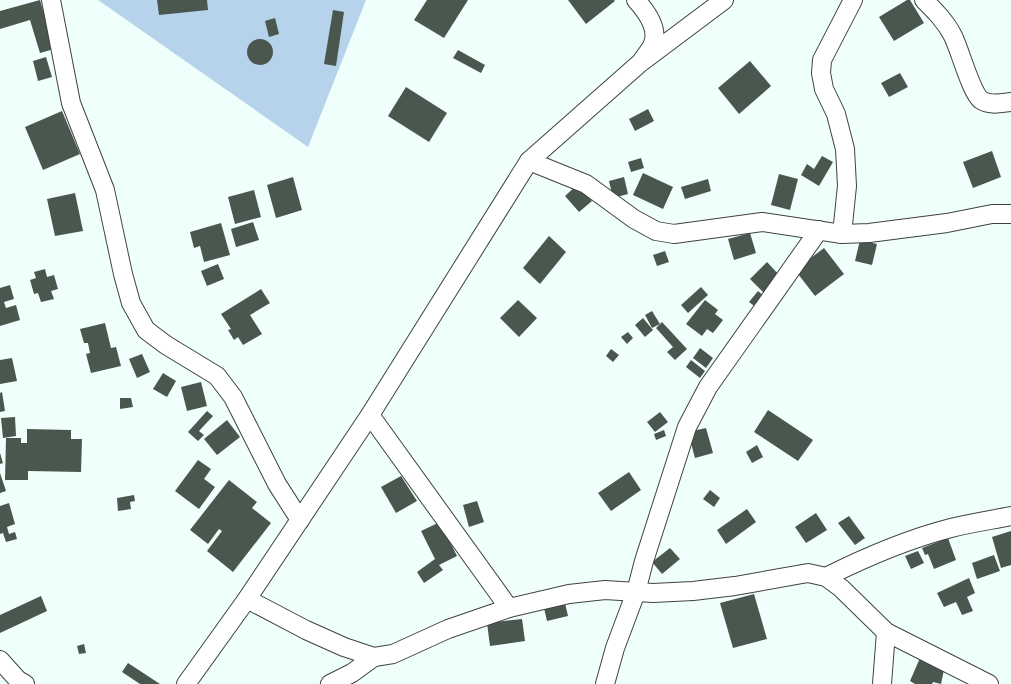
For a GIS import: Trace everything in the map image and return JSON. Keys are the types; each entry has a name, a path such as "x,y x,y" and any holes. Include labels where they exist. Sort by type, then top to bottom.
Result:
{"street":[{"path":"51,0 71,103 105,190 123,274 131,303 146,330 166,345 217,376 233,397 277,484 300,520"},
{"path":"636,0 646,11 653,27 653,45 640,63"},
{"path":"186,684 247,599 370,415 529,161 640,63 724,0"},
{"path":"842,234 847,186 845,149 836,114 824,89 821,73 822,60 853,0"},
{"path":"924,0 939,14 952,35 973,90 980,99 990,104 1011,102"},
{"path":"529,161 586,184 634,219 656,231 674,234 762,222 842,234 909,229 992,214 1011,214"},
{"path":"605,684 615,648 636,592 644,561 687,426 708,387 819,230"},
{"path":"370,415 509,608"},
{"path":"826,577 859,560 951,528 1011,516"},
{"path":"330,684 352,673 374,657 393,654 448,629 509,608 569,594 605,590 636,592 693,591 736,586 808,574 826,577 841,588 886,632 989,684"},
{"path":"247,599 338,644 374,657"},
{"path":"881,684 886,632"},
{"path":"0,660 18,680 25,684"}],"shaded area":[{"path":"98,0 366,0 308,147"}],"building":[{"path":"40,0 54,49 40,53 30,20 0,29 0,11"},
{"path":"157,0 207,0 208,10 159,15"},
{"path":"427,0 468,0 444,38 414,20"},
{"path":"568,0 614,0 615,1 586,24"},
{"path":"907,0 910,0 924,23 894,41 879,17"},
{"path":"333,10 344,12 336,66 324,64"},
{"path":"275,18 279,34 269,37 265,21"},
{"path":"260,39 269,43 273,52 269,61 260,65 251,61 247,52 251,43"},
{"path":"458,50 485,65 481,73 453,58"},
{"path":"46,57 52,77 38,81 33,61"},
{"path":"750,61 771,86 739,114 718,88"},
{"path":"900,73 908,87 889,97 881,83"},
{"path":"406,87 447,113 429,142 388,116"},
{"path":"648,109 654,121 635,131 629,119"},
{"path":"62,111 80,154 43,170 25,127"},
{"path":"992,151 1001,177 973,188 963,162"},
{"path":"822,156 833,162 819,186 801,175 807,164 814,169"},
{"path":"641,158 644,168 631,172 628,162"},
{"path":"643,173 673,187 663,209 633,195"},
{"path":"779,174 798,179 790,210 771,205"},
{"path":"293,177 302,210 276,218 267,185"},
{"path":"624,177 628,194 613,198 609,181"},
{"path":"708,179 711,191 685,199 681,187"},
{"path":"577,185 592,201 579,212 565,196"},
{"path":"254,190 261,217 235,224 228,197"},
{"path":"75,193 83,231 55,236 47,199"},
{"path":"253,222 259,240 236,247 231,229"},
{"path":"221,223 230,255 204,262 200,246 194,248 190,232"},
{"path":"750,233 756,253 734,260 728,239"},
{"path":"549,236 566,252 540,284 523,268"},
{"path":"860,240 877,244 872,265 855,261"},
{"path":"824,248 844,274 815,296 795,270"},
{"path":"665,251 669,262 657,266 653,255"},
{"path":"767,262 781,277 765,294 750,279"},
{"path":"218,264 224,279 207,286 201,271"},
{"path":"45,269 47,277 54,275 58,289 51,291 54,299 41,302 38,293 34,294 30,280 36,278 34,272"},
{"path":"10,285 14,299 4,302 6,308 16,305 20,320 0,326 0,288"},
{"path":"701,287 708,295 688,313 681,305"},
{"path":"261,289 270,303 250,315 262,334 243,345 238,337 234,340 228,330 231,329 221,314"},
{"path":"758,291 766,298 757,308 749,302"},
{"path":"518,300 537,318 519,337 500,318"},
{"path":"705,300 718,310 715,314 723,320 713,333 707,329 702,336 686,324"},
{"path":"652,311 660,324 652,328 645,315"},
{"path":"643,318 653,330 645,337 635,325"},
{"path":"662,322 687,349 675,360 667,352 673,347 656,328"},
{"path":"105,323 111,348 116,347 121,366 91,373 86,354 90,353 88,343 84,343 80,329"},
{"path":"628,332 633,338 627,344 621,337"},
{"path":"700,348 713,358 706,368 693,358"},
{"path":"611,349 619,355 613,362 606,356"},
{"path":"142,354 150,372 137,378 129,359"},
{"path":"12,358 17,381 0,384 0,360"},
{"path":"691,360 705,371 700,378 686,367"},
{"path":"163,373 176,381 167,397 153,389"},
{"path":"201,382 207,406 187,411 181,387"},
{"path":"2,392 5,411 0,412 0,393"},
{"path":"120,398 131,398 133,407 120,409"},
{"path":"768,410 813,440 798,461 754,432"},
{"path":"207,411 213,416 199,431 204,435 198,441 188,432"},
{"path":"660,412 668,422 655,432 647,422"},
{"path":"15,417 16,436 3,438 1,418"},
{"path":"227,420 240,437 217,455 204,439"},
{"path":"706,428 713,453 695,458 688,432"},
{"path":"27,429 71,430 71,439 82,439 81,472 28,471 28,480 5,480 6,438 21,438 21,443 27,443"},
{"path":"664,430 666,436 656,440 654,434"},
{"path":"757,445 763,457 752,463 746,452"},
{"path":"0,453 3,463 0,464"},
{"path":"198,460 211,469 204,479 215,487 199,509 175,491"},
{"path":"629,472 641,490 611,511 598,493"},
{"path":"0,473 6,491 0,493"},
{"path":"401,476 417,501 396,513 381,487"},
{"path":"229,480 257,502 252,508 271,523 233,572 207,551 222,531 219,529 208,544 190,530"},
{"path":"710,490 720,498 714,507 703,499"},
{"path":"134,495 135,501 130,502 131,509 118,511 117,498"},
{"path":"477,501 484,522 469,527 463,505"},
{"path":"9,503 15,524 7,527 9,534 15,532 17,539 6,542 3,533 0,534 0,506"},
{"path":"747,509 756,522 726,544 717,530"},
{"path":"816,513 827,530 806,543 795,527"},
{"path":"849,516 865,538 855,545 838,523"},
{"path":"440,522 457,556 439,565 443,570 424,583 417,572 435,559 421,531"},
{"path":"1011,531 1011,565 1001,568 992,537"},
{"path":"948,538 956,560 934,569 928,554 925,555 922,548"},
{"path":"670,548 680,559 662,574 652,562"},
{"path":"918,551 924,563 911,569 905,556"},
{"path":"994,555 1000,571 977,579 972,563"},
{"path":"969,578 975,593 967,597 973,611 962,615 956,602 944,607 937,593"},
{"path":"754,594 767,639 733,648 720,603"},
{"path":"41,596 47,611 0,633 0,615"},
{"path":"565,603 568,616 547,621 544,608"},
{"path":"522,619 525,641 490,646 487,623"},
{"path":"84,644 86,653 79,654 77,646"},
{"path":"920,658 945,665 941,684 933,682 932,684 915,684 910,681"},
{"path":"128,663 160,684 140,684 122,672"}]}
